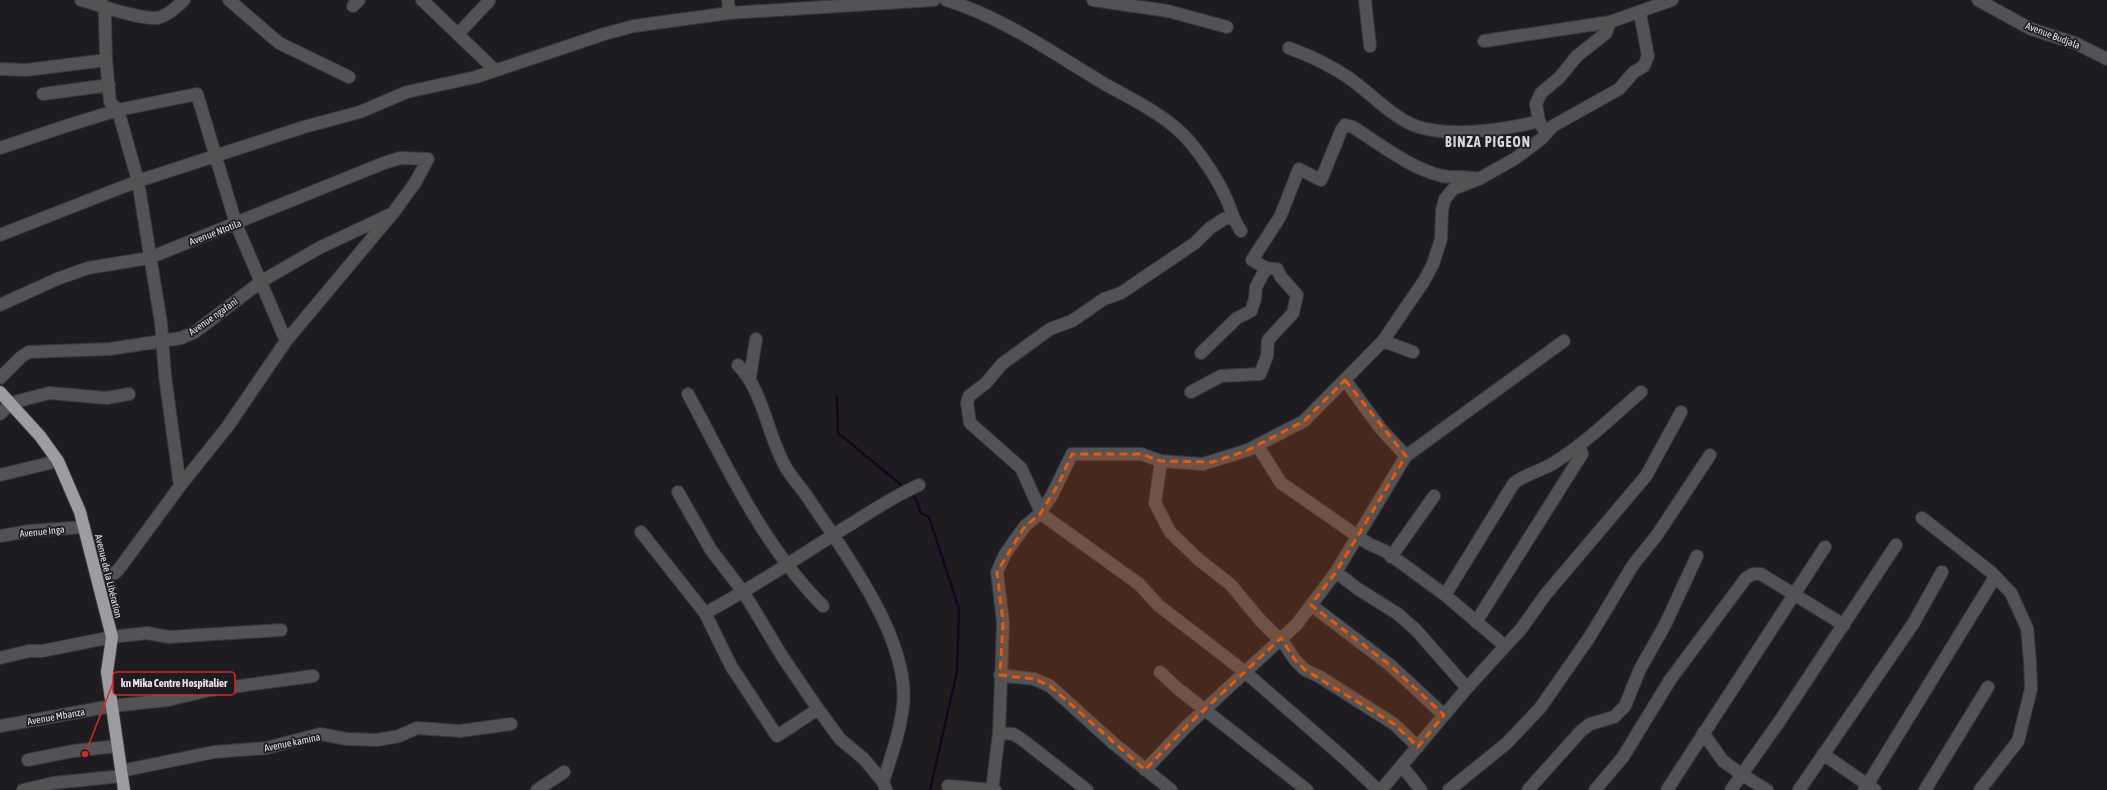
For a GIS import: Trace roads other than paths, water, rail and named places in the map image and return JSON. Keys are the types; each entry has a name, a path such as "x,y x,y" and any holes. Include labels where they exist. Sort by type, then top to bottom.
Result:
{"highway":[{"name":"Avenue de la Libération","path":"0,392 11,403 58,461 73,492 84,527 112,637 107,672 124,790"}],"street":[{"path":"81,0 102,3 156,18 165,15 184,0"},
{"path":"229,0 279,43 348,77"},
{"path":"422,0 495,70"},
{"path":"728,0 729,13"},
{"path":"0,235 138,181 304,127 360,112 407,92 476,77 604,34 634,26 729,13 934,0"},
{"path":"946,0 976,11 1024,36 1168,122 1190,142 1214,175 1227,199 1232,218 1241,231"},
{"path":"1093,0 1168,10 1227,27"},
{"path":"1365,0 1370,46"},
{"path":"1484,41 1610,22 1640,13 1672,0"},
{"name":"Avenue Budjala","path":"1978,0 2031,29 2075,43 2107,59"},
{"path":"458,34 489,1"},
{"path":"102,3 110,102 118,110 138,181 163,342 165,376 180,486"},
{"path":"948,786 993,790 999,733 1003,623 997,572 1005,554 1025,526 1040,511 1056,488 1072,454 1141,454 1161,461 1203,464 1248,450 1304,421 1383,341 1424,282 1433,264 1441,239 1442,210 1448,194 1453,189 1479,179 1516,158 1538,142 1549,130 1562,120 1619,89 1634,72 1646,63 1648,56 1640,13"},
{"path":"1549,130 1543,127 1539,121 1536,104 1541,93 1558,78 1577,56 1606,33 1610,22"},
{"path":"1290,48 1316,58 1339,72 1390,111 1415,126 1454,132 1481,132 1518,127 1539,121"},
{"path":"0,69 26,70 106,60"},
{"path":"43,94 109,85"},
{"path":"0,148 118,110 197,94 236,224 262,281 286,341"},
{"path":"1191,392 1221,376 1260,374 1267,356 1268,340 1293,313 1297,295 1281,277 1277,269 1266,268 1252,260 1280,216 1299,169 1321,180 1341,131 1345,125 1353,127 1408,162 1443,176 1468,176 1479,179"},
{"name":"Avenue Ntotila","path":"0,305 57,279 88,268 149,258 344,179 400,158 428,159 415,183 393,213"},
{"path":"97,576 115,573 180,486 228,426 286,341 393,213"},
{"name":"Avenue ngafani","path":"0,378 21,357 29,352 110,349 163,342 195,332 262,281 319,248 393,213"},
{"path":"1232,218 1224,218 1194,244 1120,293 1104,299 1072,321 1050,329 1002,364 986,383 969,396 967,403 970,423 1021,468 1040,511 1139,584 1158,605 1245,672 1345,759 1378,790"},
{"path":"1201,353 1237,318 1251,311 1255,298 1256,287 1266,268"},
{"path":"750,377 756,340"},
{"path":"1383,341 1413,352"},
{"path":"1145,770 1205,708 1297,624 1336,572 1406,456 1564,341"},
{"path":"738,365 750,377 784,464 832,535 880,613 892,640 902,673 903,704 899,730 884,786"},
{"path":"1345,380 1381,429 1406,456"},
{"path":"1445,595 1514,483 1523,477 1552,464 1579,445 1641,392"},
{"path":"0,414 11,403 49,393 107,398 129,394"},
{"path":"688,394 753,515 772,546 800,583 823,606"},
{"path":"1381,790 1467,688 1521,629 1546,594 1646,476 1681,412"},
{"path":"1257,445 1281,482 1325,515 1392,557 1445,595 1505,646"},
{"path":"1476,622 1582,454 1579,445"},
{"path":"1450,790 1507,743 1540,708 1589,638 1633,565 1657,535 1710,455"},
{"path":"0,475 58,461"},
{"path":"1161,461 1154,503 1170,532 1198,559 1231,585 1260,620 1280,639 1295,660 1305,670 1320,677 1394,724 1418,747"},
{"path":"705,613 744,593 832,535 903,492 919,485"},
{"path":"678,492 711,550 744,593 782,656 818,709 840,739 864,759 884,786"},
{"path":"1392,557 1434,496"},
{"path":"1922,518 1991,572 1994,577 2011,593 2027,628 2031,689 2018,741 1980,790"},
{"name":"Avenue Inga","path":"0,536 29,531 84,527"},
{"path":"641,532 705,613 731,666 777,736 818,709"},
{"path":"1731,790 1781,719 1896,545"},
{"path":"1666,790 1825,547"},
{"path":"1528,790 1581,731 1590,724 1614,716 1625,706 1640,669 1665,624 1696,556"},
{"path":"1336,572 1358,589 1398,614 1416,630 1467,688"},
{"path":"1799,790 1913,624 1942,572"},
{"path":"1595,790 1623,757 1670,680 1746,578 1753,574 1761,574 1844,625"},
{"path":"1823,754 1869,788 1994,577"},
{"path":"1311,605 1342,627 1371,652 1390,665 1444,715"},
{"path":"0,658 112,637 147,633 170,637 281,630"},
{"path":"1160,672 1177,688 1205,708 1307,790"},
{"path":"1000,675 1034,679 1050,686 1145,770 1171,790"},
{"name":"Avenue Mbanza","path":"0,726 112,706 168,700 210,690 313,676"},
{"path":"1925,790 1988,687"},
{"name":"Avenue kamina","path":"23,790 53,783 122,774 214,752 266,748 320,734 377,740 399,736 417,728 460,731 511,724"},
{"path":"999,733 1013,734 1020,738 1087,790"},
{"path":"1703,733 1723,761 1767,790"},
{"path":"28,760 73,751 117,746"},
{"path":"1402,766 1421,790"},
{"path":"537,790 564,772"}],"waterway":[{"path":"837,397 838,433 905,488"},
{"path":"910,493 915,497 921,513 929,517 959,609 957,672 930,790"}],"place":[{"name":"kn Mika Centre Hospitalier","path":"85,754"}],"district":[{"name":"BINZA PIGEON","path":"1488,142"}]}
